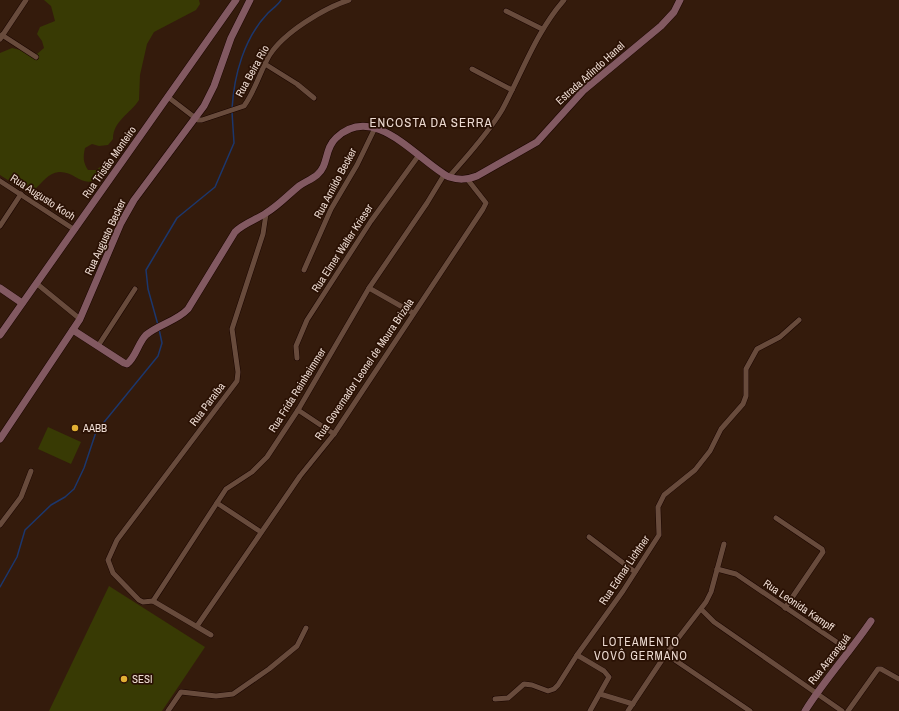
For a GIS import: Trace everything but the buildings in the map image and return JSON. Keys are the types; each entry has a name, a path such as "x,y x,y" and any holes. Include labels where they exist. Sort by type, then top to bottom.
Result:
{"street":[{"path":"26,0 1,37 36,58"},
{"name":"Rua Tristão Monteiro","path":"0,335 236,0"},
{"name":"Rua Augusto Becker","path":"0,439 80,319 121,223 134,200 204,106 214,86 231,38 250,0"},
{"name":"Rua Beira Rio","path":"196,118 202,120 244,106 265,64 280,42 299,27 339,3 349,0"},
{"name":"Rua Frida Reinheimmer","path":"153,602 226,489 260,465 298,410 370,288 427,203 446,176 491,127 512,90 542,29 564,0"},
{"name":"Estrada Arlindo Hanel","path":"468,180 537,142 584,90 661,26 674,12 680,0"},
{"path":"506,11 542,29"},
{"path":"265,64 297,84 314,98"},
{"path":"472,69 512,90"},
{"path":"168,97 196,118"},
{"path":"73,330 127,364 142,340 160,325 184,314 235,232 242,226 266,214 322,170 327,150 335,138 344,131 358,127 375,128 389,133 446,176 458,180 468,180"},
{"name":"Rua Arnildo Becker","path":"304,270 331,208 357,164 375,128"},
{"name":"Rua Elmer Walter Krieser","path":"297,358 296,346 307,320 371,221 419,155"},
{"name":"Rua Governador Leonel de Moura Brizola","path":"197,626 300,476 334,434 486,203 468,180"},
{"name":"Rua Augusto Koch","path":"0,182 21,194 75,230"},
{"path":"0,226 21,194"},
{"name":"Rua Paraíba","path":"153,602 143,602 139,600 113,573 108,560 117,540 237,381 238,372 232,329 263,234 266,214"},
{"path":"36,283 80,319"},
{"path":"0,288 22,303"},
{"path":"370,288 413,313"},
{"path":"98,346 135,289"},
{"name":"Rua Edmar Lichtner","path":"495,699 508,698 524,684 532,685 548,691 554,690 659,535 658,507 664,495 695,470 710,451 721,429 743,404 746,396 746,369 757,349 780,337 799,320"},
{"path":"298,410 334,434"},
{"path":"0,525 21,497 31,472"},
{"path":"217,503 261,532"},
{"path":"776,518 822,549 824,552 786,608"},
{"path":"589,537 635,572"},
{"path":"628,711 666,654 702,610 711,592 724,544"},
{"name":"Rua Leonida Kampff","path":"717,569 736,574 850,652"},
{"path":"153,602 211,635"},
{"path":"702,610 714,622 842,711"},
{"name":"Rua Araranguá","path":"805,711 834,668 850,652 871,621"},
{"path":"168,711 181,692 216,696 232,694 269,669 296,646 306,628"},
{"path":"666,654 750,711"},
{"path":"577,655 604,671 609,677 590,711"},
{"path":"848,711 878,669 881,669 899,679"},
{"path":"600,694 632,704"}],"shaded area":[{"path":"44,0 199,0 200,4 196,10 154,32 147,44 140,75 139,100 119,122 113,139 108,145 99,146 92,144 85,148 84,159 88,170 96,170 103,165 109,168 94,181 88,182 66,173 55,173 48,176 34,190 19,187 0,175 0,53 12,48 37,54 44,48 42,41 37,34 40,27 55,21 51,6"},
{"path":"48,427 81,442 71,464 38,449"},
{"name":"SESI","path":"109,586 205,647 162,711 49,711"}],"waterway":[{"path":"232,109 238,70 247,45 260,23 281,0"},
{"path":"158,325 148,289 146,270 177,218 215,187 234,143 232,112"},
{"path":"0,587 17,557 25,530 51,505 65,497 74,489 84,468 96,432 158,356 162,343 159,329"}],"place":[{"name":"AABB","path":"75,428"},
{"name":"SESI","path":"124,679"}],"district":[{"name":"ENCOSTA DA SERRA","path":"431,122"},
{"name":"LOTEAMENTO VOVÔ GERMANO","path":"641,649"}]}
